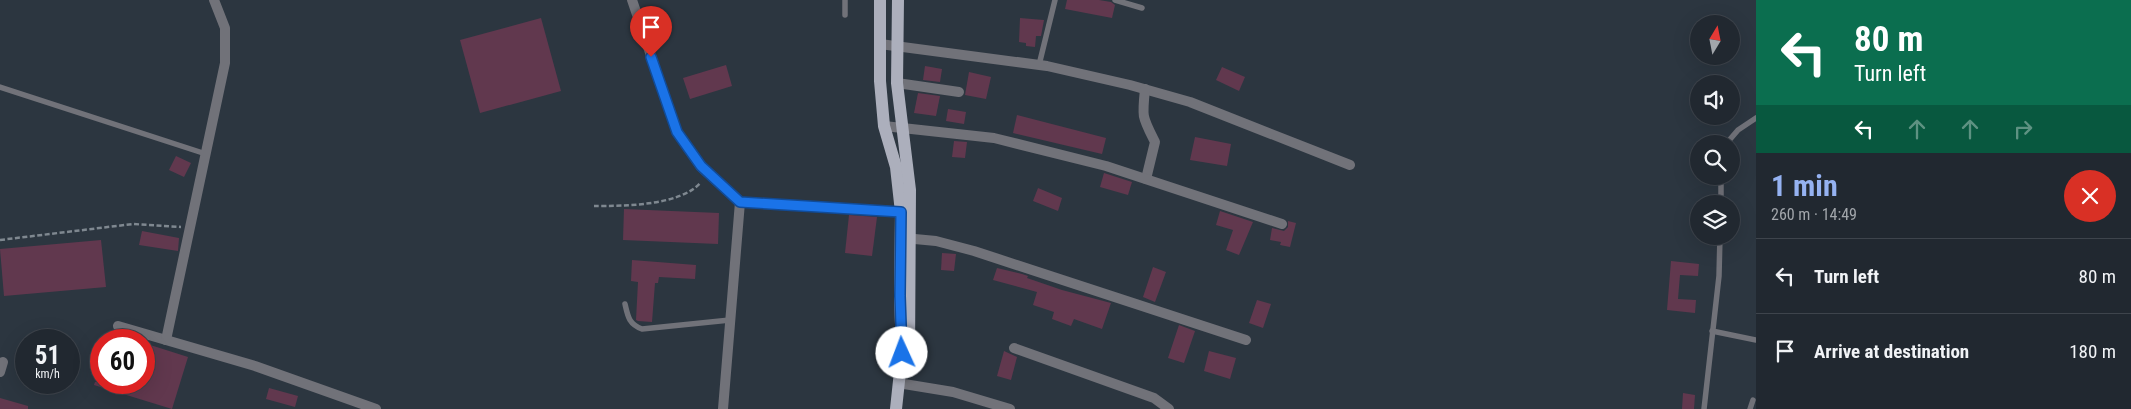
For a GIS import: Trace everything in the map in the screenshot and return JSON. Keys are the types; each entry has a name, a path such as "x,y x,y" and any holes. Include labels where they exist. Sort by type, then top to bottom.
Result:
{"main road":[{"path":"880,0 880,81 884,126 906,212"},
{"path":"898,0 898,83 910,190 906,212 902,353 902,383 905,409"},
{"path":"896,409 902,383"}],"street":[{"path":"166,340 225,63 225,28 214,0"},
{"path":"632,0 677,132 701,166 740,202 906,212"},
{"path":"880,44 1039,65 1145,89 1190,102 1350,165"},
{"path":"898,83 959,92"},
{"path":"1145,89 1143,116 1145,124 1155,142 1146,179"},
{"path":"884,126 994,138 1106,166 1282,224"},
{"path":"723,409 740,202"},
{"path":"905,238 936,241 974,251 1246,340"},
{"path":"118,326 255,366 376,409"},
{"path":"1014,348 1154,398 1169,409"},
{"path":"902,383 953,392 1010,409"}],"lane":[{"path":"845,0 845,15"},
{"path":"1039,65 1055,0"},
{"path":"1115,0 1142,8"},
{"path":"0,87 206,154"},
{"path":"1734,135 1756,118"},
{"path":"1704,409 1719,276 1720,245"},
{"path":"625,304 629,320 634,326 642,329 730,320"},
{"path":"1712,331 1756,340"},
{"path":"1750,409 1753,400"}],"path":[{"path":"594,206 629,206 654,203 678,196 698,186 708,173"},
{"path":"0,240 133,224 190,228"}],"building":[{"path":"1067,0 1111,2 1115,5 1112,18 1065,9"},
{"path":"541,18 561,91 480,113 460,40"},
{"path":"1020,18 1044,20 1041,36 1036,36 1035,47 1026,46 1026,43 1019,42"},
{"path":"726,65 732,86 690,99 683,78"},
{"path":"925,66 942,69 940,82 923,80"},
{"path":"1222,67 1245,77 1239,91 1216,80"},
{"path":"969,72 991,77 986,99 965,95"},
{"path":"918,93 940,96 936,116 914,113"},
{"path":"948,109 966,112 964,124 946,121"},
{"path":"1017,115 1106,138 1102,154 1013,133"},
{"path":"1195,137 1231,144 1227,166 1190,160"},
{"path":"954,141 967,142 965,158 952,157"},
{"path":"176,156 191,163 184,177 169,170"},
{"path":"1104,173 1132,182 1128,195 1100,187"},
{"path":"1038,188 1062,198 1058,211 1033,201"},
{"path":"624,209 719,213 718,244 623,240"},
{"path":"1220,211 1253,222 1239,255 1226,250 1233,230 1216,225"},
{"path":"849,215 877,217 872,256 845,253"},
{"path":"1288,221 1296,223 1290,247 1280,245 1281,242 1270,240 1272,228 1284,231 1288,227"},
{"path":"142,231 179,238 178,251 139,245"},
{"path":"101,240 106,287 4,296 0,249"},
{"path":"942,253 956,254 954,271 941,270"},
{"path":"632,260 696,265 695,279 659,277 658,283 655,283 652,322 638,321 636,320 638,282 631,281"},
{"path":"1671,261 1699,264 1698,276 1680,275 1678,299 1696,300 1695,313 1667,310"},
{"path":"1153,267 1166,272 1155,302 1143,297"},
{"path":"997,268 1028,276 1027,278 1062,290 1111,303 1102,329 1074,319 1071,326 1052,319 1054,312 1033,305 1037,292 993,280"},
{"path":"1257,300 1271,304 1263,328 1249,323"},
{"path":"1179,325 1195,331 1184,363 1168,358"},
{"path":"155,346 188,357 172,409 123,394 155,394"},
{"path":"1004,351 1017,357 1011,380 997,376"},
{"path":"1209,351 1236,358 1230,379 1204,371"},
{"path":"269,388 298,396 295,407 266,399"},
{"path":"1683,393 1695,395 1694,409 1682,409"},
{"path":"0,398 28,406 28,409 0,409"}],"route":[{"path":"651,57 677,132 701,166 740,202 901,212 900,296 902,353"}]}
